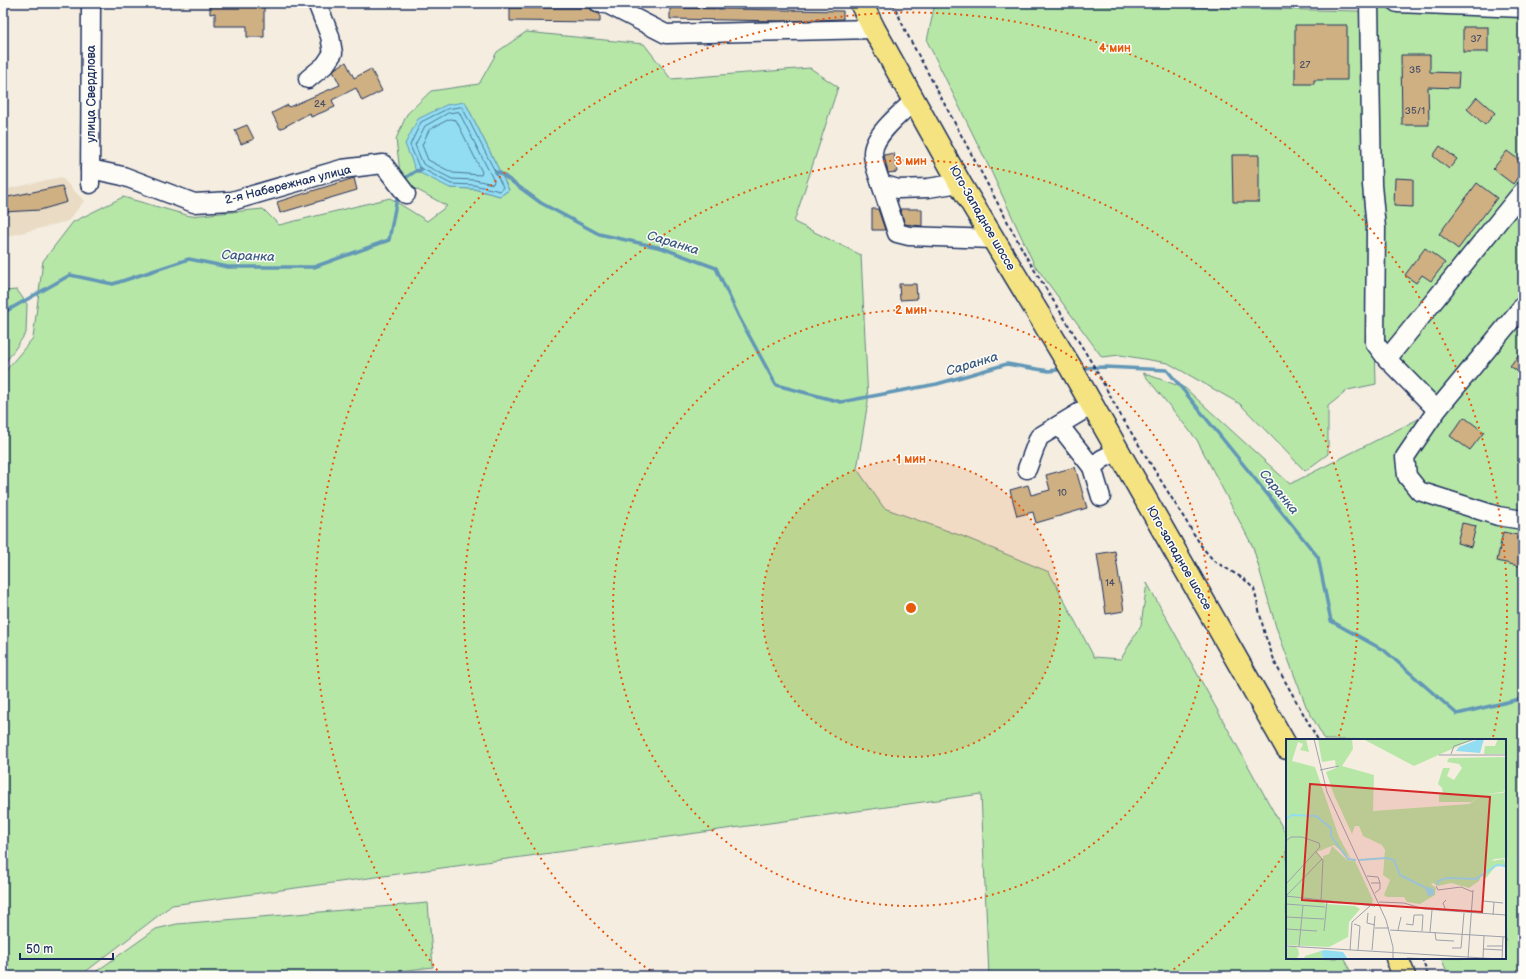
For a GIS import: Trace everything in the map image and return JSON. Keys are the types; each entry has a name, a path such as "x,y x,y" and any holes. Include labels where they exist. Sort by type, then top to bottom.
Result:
{"main road":[{"name":"Юго-Западное шоссе","path":"861,3 960,183 1071,368"},
{"name":"Юго-западное шоссе","path":"1071,368 1286,746"},
{"path":"1397,959 1404,976"}],"street":[{"name":"улица Свердлова","path":"90,176 91,3"},
{"path":"308,79 325,65 333,53 330,36 317,3"},
{"path":"600,3 607,4 666,34 874,29"},
{"path":"1369,3 1372,185 1376,228 1375,343 1387,358 1436,410"},
{"path":"1397,3 1523,8"},
{"path":"915,100 877,138 873,153 881,184 897,233 909,236 993,239"},
{"name":"2-я Набережная улица","path":"90,176 123,176 194,204 232,201 342,169 383,164 406,194"},
{"path":"881,184 898,188 928,188 960,183"},
{"path":"1387,358 1523,190"},
{"path":"1523,306 1436,410 1405,457 1407,476 1419,491 1498,516 1523,520"},
{"path":"1027,469 1039,437 1092,405"},
{"path":"1059,425 1092,466 1101,497"},
{"path":"1092,466 1102,458 1118,451"}],"path":[{"path":"893,3 910,39 1027,258 1094,368 1121,416 1202,547 1214,561 1244,579 1254,589 1265,635 1276,665 1317,739"},
{"path":"1422,959 1428,976"}],"shaded area":[{"path":"61,177 84,201 68,221 3,239 3,190"}],"green space":[{"path":"935,3 1358,11 1364,15 1369,3 1523,3 1523,976 1449,976 1441,959 1506,959 1506,739 1324,739 1306,706 1276,627 1253,547 1197,440 1143,373 1185,388 1290,484 1436,410 1375,344 1376,384 1348,390 1328,406 1328,454 1305,471 1240,404 1168,363 1120,355 1102,357 1034,264 991,171 927,41"},
{"path":"526,32 644,44 671,79 810,68 838,87 794,222 861,255 868,401 857,469 884,508 962,536 1049,572 1094,657 1121,659 1141,625 1147,583 1286,834 1286,959 1345,959 1352,976 989,976 981,794 172,905 80,976 3,976 3,374 33,338 43,261 73,222 123,197 190,216 263,209 279,225 390,198 427,221 447,206 401,181 396,139 407,114 431,91 479,84 497,52","holes":["465,102 509,190 500,196 474,189 450,188"]},
{"path":"17,290 27,304 26,333 3,366 3,291"},
{"path":"428,903 433,967 400,971 401,976 90,976 156,929 177,924"}],"water":[{"path":"465,102 509,190 500,196 474,189 450,188 416,171 405,144 418,119 446,105"}],"building":[{"path":"210,3 264,3 264,37 247,37 247,26 215,26 215,13 210,14"},
{"path":"510,8 590,8 593,12 600,14 600,22 510,21"},
{"path":"670,8 843,11 843,19 783,21 670,19"},
{"path":"1295,25 1347,25 1347,80 1314,80 1314,84 1295,84"},
{"path":"1463,27 1488,27 1488,52 1463,52"},
{"path":"1401,55 1430,55 1430,72 1459,73 1458,88 1428,87 1429,125 1402,125"},
{"path":"346,62 354,78 371,69 382,91 362,101 356,88 332,100 335,107 311,117 310,113 280,129 272,113 288,105 289,107 340,85 333,71"},
{"path":"1477,97 1495,113 1485,125 1467,109"},
{"path":"247,125 254,139 241,144 235,130"},
{"path":"1440,146 1457,159 1449,169 1433,156"},
{"path":"1507,151 1523,163 1523,170 1513,184 1493,169"},
{"path":"894,153 897,172 888,173 884,155"},
{"path":"1232,155 1259,155 1259,202 1233,202"},
{"path":"354,178 357,190 280,213 277,202"},
{"path":"1395,178 1413,179 1413,207 1394,206"},
{"path":"1477,183 1497,198 1458,249 1439,234"},
{"path":"62,186 67,202 40,210 3,212 3,198"},
{"path":"872,209 878,209 885,230 872,230"},
{"path":"900,209 922,209 922,226 905,224"},
{"path":"1425,248 1445,263 1431,281 1422,275 1416,283 1405,275"},
{"path":"899,284 916,284 917,299 900,300"},
{"path":"1523,349 1523,375 1510,366"},
{"path":"1464,417 1484,432 1470,450 1450,436"},
{"path":"1075,467 1087,508 1036,523 1033,512 1017,516 1010,490 1028,485 1031,495 1050,490 1046,475"},
{"path":"1462,523 1476,526 1471,547 1457,543"},
{"path":"1503,532 1523,536 1523,567 1497,561"},
{"path":"1115,551 1124,611 1106,614 1097,554"}],"waterway":[{"name":"Саранка","path":"402,180 416,171 421,170"},
{"name":"Саранка","path":"496,172 500,173 541,203 599,234 662,248 716,268 739,317 776,385 841,402 937,384 1007,364 1049,371 1064,369"},
{"name":"Саранка","path":"3,313 70,275 113,284 189,259 228,267 314,267 389,240 397,198"},
{"name":"Саранка","path":"1080,368 1105,367 1167,370 1318,557 1331,621 1385,651 1457,714 1520,699 1523,700"}]}
